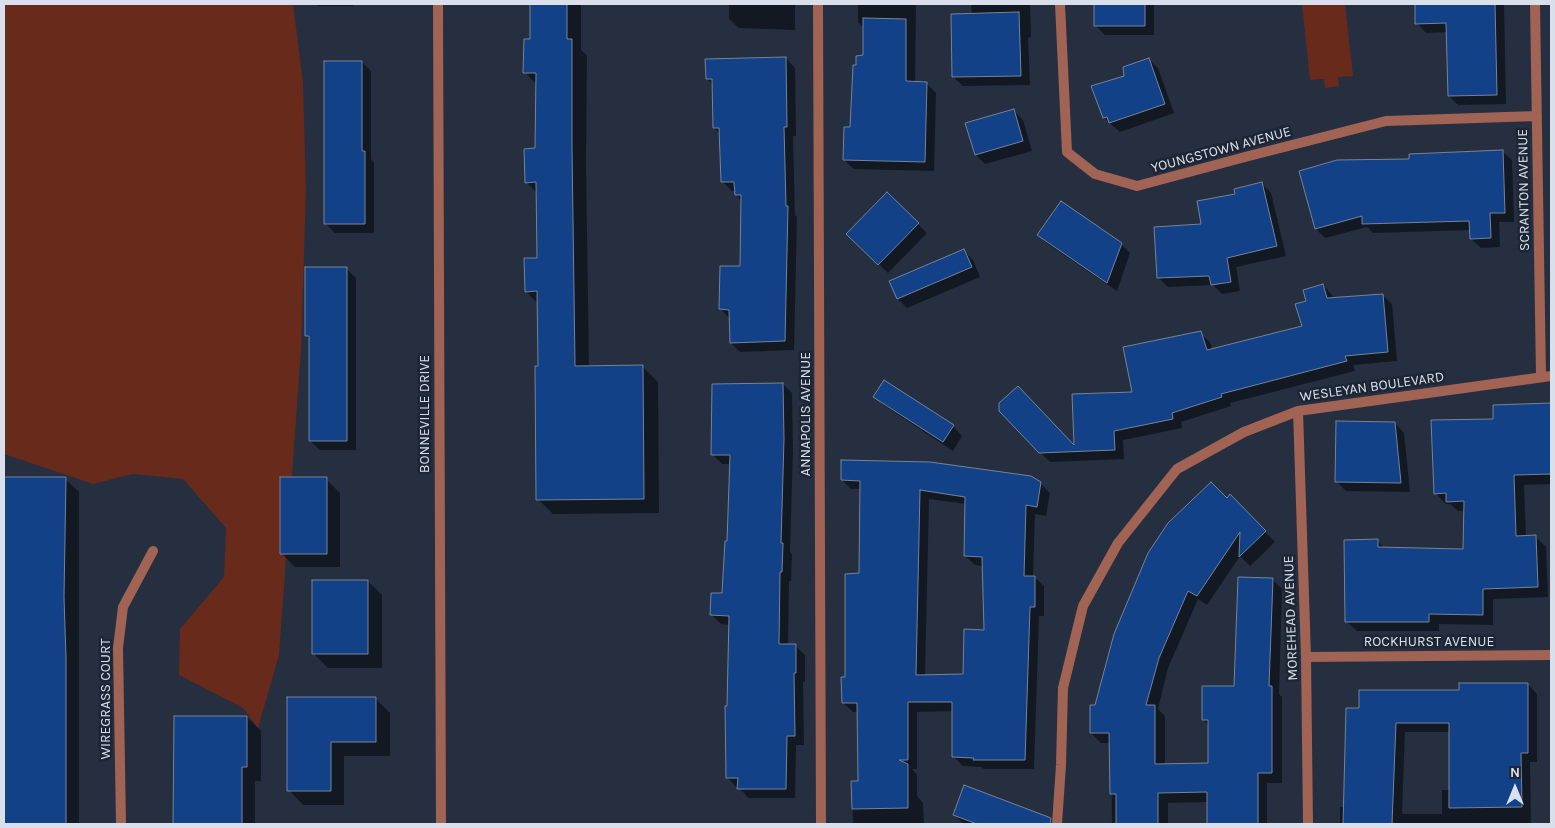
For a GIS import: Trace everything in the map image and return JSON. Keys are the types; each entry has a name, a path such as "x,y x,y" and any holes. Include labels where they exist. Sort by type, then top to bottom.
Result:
{"street":[{"name":"BONNEVILLE DRIVE","path":"438,4 440,824"},
{"name":"ANNAPOLIS AVENUE","path":"818,4 821,824"},
{"name":"YOUNGSTOWN AVENUE","path":"1060,4 1067,152 1095,174 1137,186 1245,156 1386,122 1537,116"},
{"name":"SCRANTON AVENUE","path":"1535,4 1546,376"},
{"name":"WESLEYAN BOULEVARD","path":"1057,824 1063,688 1083,606 1118,543 1177,469 1244,432 1298,411 1546,376"},
{"name":"MOREHEAD AVENUE","path":"1298,411 1306,657 1308,824"},
{"name":"WIREGRASS COURT","path":"121,824 118,648 123,607 153,551"},
{"name":"ROCKHURST AVENUE","path":"1306,657 1551,655"}],"shaded area":[{"path":"4,4 293,4 303,82 306,190 301,351 279,655 258,728 243,708 179,675 180,629 224,577 226,528 183,479 133,474 93,484 4,454"},
{"path":"1302,4 1345,4 1353,76 1338,77 1339,86 1325,88 1324,79 1310,80"}],"building":[{"path":"530,4 567,4 567,39 572,39 575,366 643,365 644,499 536,500 535,366 538,366 537,291 525,292 524,258 537,258 536,182 525,183 524,149 535,148 536,73 523,73 524,39 530,39"},
{"path":"1094,4 1145,4 1145,26 1094,26"},
{"path":"1415,4 1495,4 1497,95 1448,96 1446,23 1415,24"},
{"path":"1019,12 1021,76 952,77 951,14"},
{"path":"863,18 906,19 906,81 927,82 925,162 843,160 844,127 850,127 853,65 856,65 856,56 863,55"},
{"path":"786,57 787,127 784,127 786,206 788,206 785,341 730,343 729,310 719,309 720,266 740,266 741,195 735,195 734,182 721,182 719,128 713,128 712,79 706,79 705,59"},
{"path":"1149,58 1165,104 1109,123 1107,117 1103,118 1091,86 1124,76 1123,67"},
{"path":"324,61 362,61 362,151 365,151 365,224 324,224"},
{"path":"1014,109 1023,141 975,155 965,123"},
{"path":"1503,150 1505,213 1490,213 1491,238 1470,239 1469,221 1362,224 1362,216 1315,229 1299,171 1337,160 1409,159 1409,154"},
{"path":"1262,182 1277,246 1227,258 1231,282 1211,285 1209,276 1157,278 1154,227 1201,224 1197,201 1235,194 1234,189"},
{"path":"887,192 919,223 878,265 846,234"},
{"path":"1061,201 1122,243 1107,283 1037,235"},
{"path":"964,249 972,267 897,299 889,281"},
{"path":"305,267 347,267 347,441 309,441 309,336 305,336"},
{"path":"1323,284 1327,298 1383,294 1388,352 1345,356 1347,361 1221,394 1222,397 1172,413 1173,419 1114,431 1115,450 1039,453 999,411 999,403 1018,386 1074,445 1072,394 1132,392 1123,347 1201,331 1207,350 1302,326 1295,304 1306,301 1303,290"},
{"path":"884,380 954,425 943,442 873,397"},
{"path":"783,383 784,439 781,543 783,543 782,572 780,572 779,644 796,644 796,673 794,673 795,736 787,736 786,789 737,789 738,778 726,778 725,706 727,706 729,616 710,615 711,593 722,593 725,541 727,541 730,455 711,455 712,384"},
{"path":"1551,403 1551,474 1514,475 1516,536 1536,535 1538,587 1483,589 1483,615 1429,614 1429,622 1345,622 1344,540 1378,539 1378,547 1463,549 1464,501 1446,502 1446,493 1434,494 1431,420 1493,419 1493,405"},
{"path":"1336,421 1395,422 1401,483 1335,482"},
{"path":"841,460 930,462 1031,476 1041,482 1037,507 1026,505 1024,576 1035,576 1035,607 1030,607 1025,760 973,760 974,758 952,757 952,702 908,702 908,760 899,760 908,764 908,808 852,809 851,781 858,781 857,703 842,703 841,677 845,677 845,574 859,573 860,481 841,480","holes":["920,490 965,497 964,556 982,557 984,630 964,629 963,674 916,675"]},
{"path":"4,477 66,477 64,597 66,824 4,824"},
{"path":"280,477 327,477 327,554 280,554"},
{"path":"1211,482 1227,498 1230,494 1266,531 1239,557 1240,532 1197,596 1188,591 1159,658 1146,705 1155,705 1155,764 1208,763 1208,720 1202,720 1202,686 1234,686 1238,577 1273,578 1269,686 1272,686 1272,773 1258,773 1258,824 1207,824 1207,792 1158,793 1158,824 1116,824 1116,794 1110,794 1109,733 1090,733 1090,705 1095,705 1114,634 1148,553 1168,523"},
{"path":"312,580 368,580 368,654 312,654"},
{"path":"1459,683 1528,683 1528,753 1521,753 1522,807 1449,808 1449,723 1396,723 1392,824 1343,824 1346,708 1359,708 1359,690 1459,690"},
{"path":"287,697 376,697 376,742 331,742 331,791 287,791"},
{"path":"174,716 247,716 247,767 242,767 242,824 173,824"},
{"path":"964,785 1051,818 1050,824 977,824 953,815"}]}
